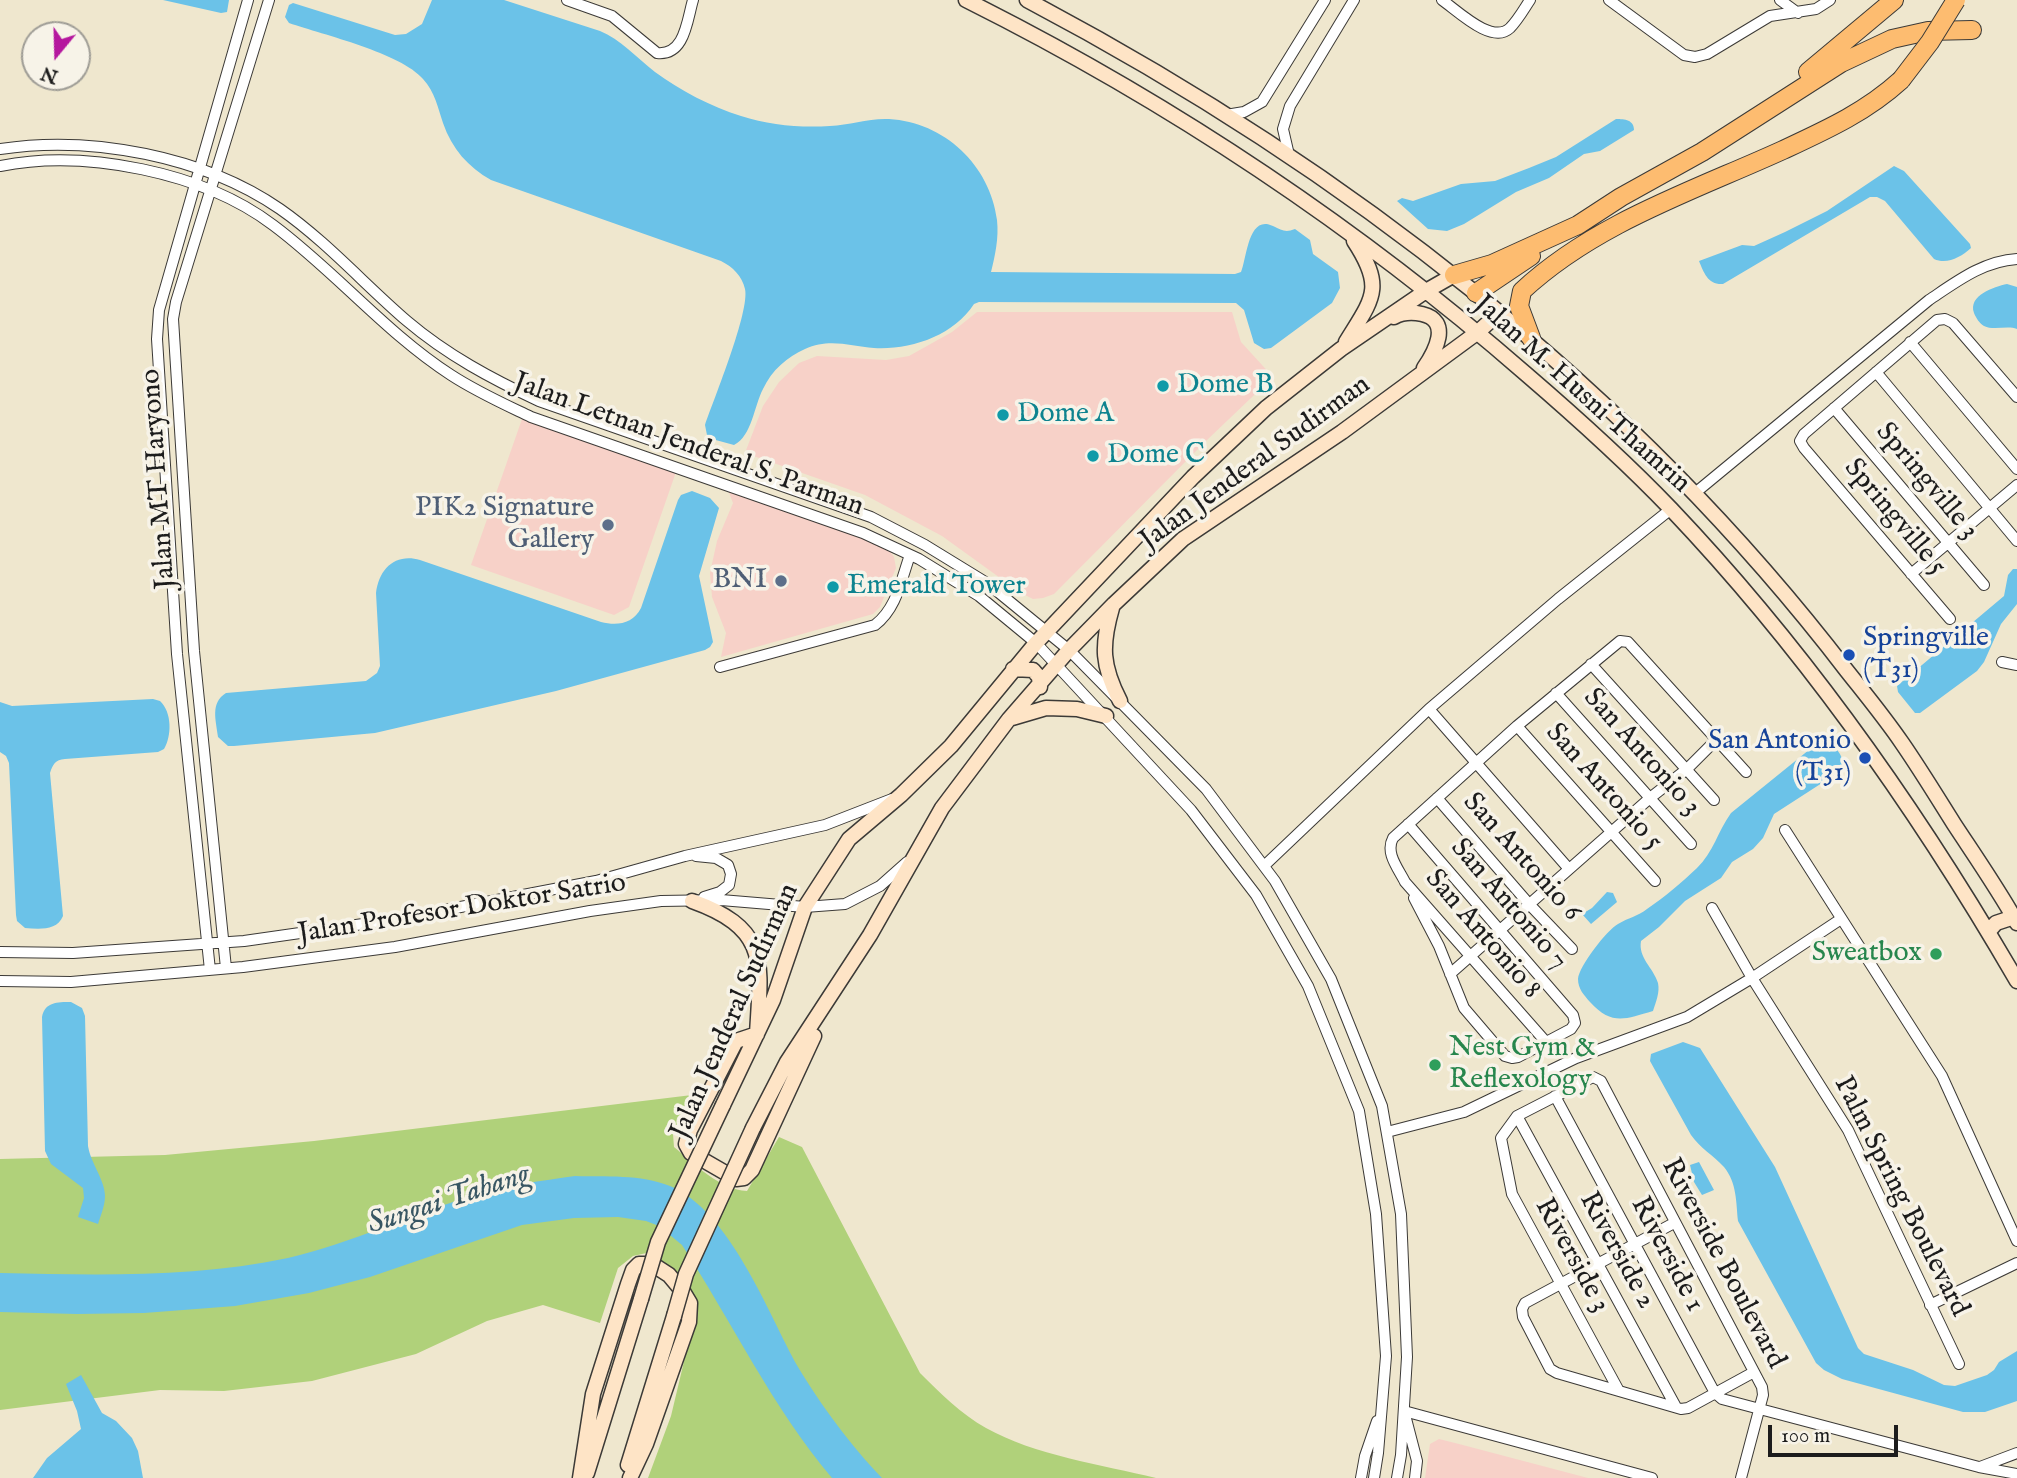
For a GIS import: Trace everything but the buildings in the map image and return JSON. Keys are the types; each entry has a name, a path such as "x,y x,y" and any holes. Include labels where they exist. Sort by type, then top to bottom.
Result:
{"highway":[{"path":"1702,152 1835,52 1894,0"},
{"path":"1531,338 1519,301 1522,291 1543,272 1565,255 1618,224 1861,112 1883,97 1919,60 1956,0"},
{"path":"1476,293 1621,197 1702,152 1841,63 1892,39 1928,31 1972,30"},
{"path":"1454,275 1492,264 1578,225"}],"street":[{"name":"Jalan MT Haryono","path":"210,970 177,654 157,339 159,310 248,0"},
{"name":"Jalan MT Haryono","path":"226,968 194,651 173,319 269,0"},
{"path":"567,0 612,16 657,53 666,54 673,52 679,45 692,0"},
{"name":"Jalan M. Husni Thamrin","path":"966,0 1082,61 1270,176 1426,290 1598,438 1671,509 1781,635 1878,761 1978,915 2017,981"},
{"name":"Jalan M. Husni Thamrin","path":"1027,0 1104,42 1226,115 1375,215 1500,312 1633,430 1695,493 1802,612 1902,742 2016,920"},
{"path":"1226,115 1244,112 1262,102 1325,0"},
{"path":"1289,155 1283,129 1290,106 1354,0"},
{"path":"1442,0 1486,32 1498,34 1509,29 1530,0"},
{"path":"1609,0 1684,54 1695,57 1707,54 1769,16 1816,9 1830,0"},
{"path":"1780,0 1798,13"},
{"name":"Jalan Letnan Jenderal S. Parman","path":"0,149 28,145 76,144 124,150 235,184 280,209 409,323 457,358 499,382 538,401 870,517 925,545 987,583 1069,650 1206,789 1275,881 1331,979 1382,1106 1401,1214 1408,1357 1397,1478"},
{"name":"Jalan Letnan Jenderal S. Parman","path":"0,166 26,161 73,160 121,164 175,177 229,198 271,223 449,374 490,398 531,417 863,533 910,555 979,596 1036,643 1107,716 1191,810 1256,895 1308,986 1359,1111 1376,1214 1386,1356 1382,1406"},
{"path":"1341,349 1365,311 1374,285 1368,263 1347,230"},
{"path":"1695,493 1929,300 1963,277 1994,262 2017,259"},
{"name":"Jalan Jenderal Sudirman","path":"586,1478 658,1241 774,1000 805,907 849,839 901,795 951,746 1036,643 1203,467 1266,408 1341,349 1426,290 1454,275"},
{"name":"Jalan Jenderal Sudirman","path":"624,1478 686,1274 753,1128 787,1062 850,965 942,808 1009,719 1040,687 1069,650 1183,539 1416,378 1478,332 1500,312"},
{"path":"1371,328 1407,313 1420,314 1434,321 1439,331 1437,345 1416,378"},
{"path":"1834,408 1937,320 1945,318 1953,323 2017,397"},
{"path":"1910,342 2017,469"},
{"path":"1876,372 2017,541"},
{"name":"Springville 5","path":"1834,408 1804,434 1800,441 1950,619"},
{"name":"Springville 3","path":"1834,408 1984,585"},
{"path":"1911,574 2017,485"},
{"path":"1264,866 1429,709 1558,599 1671,509"},
{"path":"720,667 875,625 885,618 892,606 910,555"},
{"path":"1114,604 1106,628 1103,654 1109,680 1120,701"},
{"path":"1408,824 1517,726 1620,640 1628,642 1746,772"},
{"path":"2002,662 2017,665"},
{"path":"1591,664 1714,800"},
{"path":"1013,669 1033,670 1039,677 1040,687"},
{"name":"San Antonio 3","path":"1556,693 1691,844"},
{"path":"1009,719 1046,708 1077,709 1107,716"},
{"path":"1429,709 1569,869"},
{"name":"San Antonio 5","path":"1517,726 1655,881"},
{"path":"1450,974 1650,798 1687,769 1716,740"},
{"name":"Jalan Profesor Doktor Satrio","path":"0,952 73,953 223,942 411,916 596,881 685,856 825,825 901,795"},
{"name":"San Antonio 6","path":"1437,798 1572,949"},
{"name":"San Antonio 8","path":"1408,824 1389,845 1390,853 1405,882 1546,1042"},
{"name":"San Antonio 7","path":"1408,824 1573,1015 1575,1023 1571,1029 1546,1042"},
{"path":"1785,830 1942,1076 2017,1241"},
{"name":"Jalan Profesor Doktor Satrio","path":"0,981 71,982 210,970 396,947 590,911 661,901 721,900 805,907 845,904 880,886 916,855"},
{"path":"685,856 716,858 728,865 731,874 729,885 720,892 692,901"},
{"path":"1405,882 1464,1008 1505,1056 1518,1057 1546,1042"},
{"path":"692,901 718,910 749,935 757,952 760,971 757,1034 736,1041 690,1130 686,1144 691,1153 736,1179 744,1178 752,1170 803,1056 850,965"},
{"path":"1978,915 1996,913 2005,902"},
{"name":"Palm Spring Boulevard","path":"1712,908 1752,978 1848,1130 1959,1364"},
{"path":"1387,1132 1464,1112 1576,1058 1687,1017 1841,919"},
{"path":"1988,932 1996,923 2016,920"},
{"name":"Riverside Boulevard","path":"1555,1096 1593,1077 1599,1079 1754,1372 1763,1395 1741,1478"},
{"path":"1517,1116 1555,1096"},
{"name":"Riverside 1","path":"1555,1096 1715,1393"},
{"name":"Riverside 3","path":"1517,1116 1501,1138 1511,1195 1619,1391"},
{"name":"Riverside 2","path":"1517,1116 1676,1407"},
{"path":"1674,1223 1525,1303 1522,1309 1523,1317 1550,1369 1619,1391 1688,1408 1754,1372"},
{"path":"1930,1305 2017,1263"},
{"path":"580,1478 593,1394 628,1284 639,1264 652,1264 669,1275 684,1293 690,1303 690,1312 646,1444 630,1478"},
{"path":"1715,1393 1723,1399 1759,1409 1979,1467 2017,1474"},
{"path":"1361,1478 1365,1456 1382,1406"},
{"path":"1374,1478 1382,1406"},
{"path":"1415,1478 1417,1461 1404,1411 1652,1478"},
{"path":"1979,1467 2017,1453"}],"shaded area":[{"path":"977,312 1232,312 1241,342 1273,377 1054,594 1043,598 1033,599 1021,593 942,536 865,495 745,453 763,406 779,382 799,363 817,356 886,360 909,356 952,332"},
{"path":"522,419 676,472 629,607 614,615 471,565"},
{"path":"728,490 888,549 894,557 896,568 880,607 873,614 721,657 726,633 712,597 710,573 717,541 733,503"},
{"path":"1439,1439 1588,1478 1425,1478 1430,1444"}],"green space":[{"path":"692,1095 673,1134 674,1147 708,1175 727,1186 747,1191 779,1137 802,1147 920,1373 959,1410 986,1428 1025,1445 1156,1478 648,1478 671,1416 696,1311 675,1271 651,1252 633,1256 618,1268 600,1323 543,1305 487,1321 416,1354 312,1381 224,1391 160,1390 0,1410 0,1159 165,1155 314,1141"}],"water":[{"path":"163,0 229,0 227,12 221,13"},
{"path":"432,0 504,0 600,31 685,91 718,108 752,119 807,127 889,119 928,128 961,150 985,181 997,220 996,247 991,272 1235,274 1241,272 1253,232 1258,226 1265,224 1289,231 1295,229 1310,240 1313,254 1338,272 1340,288 1332,303 1271,348 1264,349 1254,343 1244,310 1236,303 979,302 943,333 916,343 888,348 823,344 798,352 786,360 767,382 749,428 740,441 734,445 712,439 707,435 705,425 737,335 745,300 744,284 733,269 721,261 491,180 468,163 456,149 430,89 412,70 380,53 289,23 285,17 289,5 293,3 395,35 406,34 422,24"},
{"path":"1616,119 1631,122 1634,130 1600,151 1584,154 1549,178 1516,192 1464,224 1447,231 1428,229 1397,201 1402,198 1413,201 1461,184 1495,181 1556,157"},
{"path":"1894,166 1904,171 1971,248 1954,259 1934,259 1885,201 1870,197 1723,284 1714,283 1705,274 1699,261 1742,245 1754,246 1785,232 1827,211"},
{"path":"2007,284 2017,287 2017,329 1984,326 1974,313 1975,301 1983,293"},
{"path":"692,491 710,498 719,508 699,576 713,642 705,650 556,691 375,733 234,746 228,746 218,737 216,707 226,693 366,681 377,673 380,666 376,593 378,584 390,565 403,559 420,560 601,622 619,624 629,621 641,608 678,500 681,495"},
{"path":"2013,569 2017,569 2017,604 2001,624 1984,662 1977,671 1920,713 1915,713 1898,692 1897,686 2004,596 2008,575"},
{"path":"153,699 160,701 169,718 167,744 164,749 158,752 65,759 53,765 50,773 63,916 52,927 25,928 17,921 16,915 9,763 6,756 0,752 0,702 12,706"},
{"path":"1820,741 1832,743 1840,754 1842,764 1839,772 1774,814 1763,838 1753,849 1732,862 1721,878 1685,901 1641,941 1644,958 1658,983 1653,1011 1619,1019 1598,1010 1582,992 1578,979 1588,957 1601,941 1613,928 1644,911 1691,873 1707,856 1731,813"},
{"path":"1607,892 1613,893 1617,902 1591,924 1582,914 1592,908"},
{"path":"71,1002 82,1008 85,1016 88,1146 105,1196 98,1224 78,1217 84,1198 83,1188 51,1164 45,1151 42,1017 49,1006"},
{"path":"1683,1042 1700,1048 1775,1167 1858,1348 1864,1354 1913,1370 1944,1385 1955,1386 1987,1375 1999,1362 2017,1351 2017,1401 1985,1412 1963,1412 1842,1379 1816,1363 1738,1221 1735,1193 1728,1173 1691,1135 1650,1061 1651,1054"},
{"path":"1699,1162 1714,1190 1702,1195 1694,1182 1690,1165"},
{"path":"575,1176 623,1177 659,1182 691,1199 711,1217 745,1266 798,1367 826,1410 882,1478 832,1478 810,1451 771,1393 682,1245 659,1226 646,1221 618,1217 574,1218 522,1225 370,1277 309,1293 235,1306 144,1313 0,1312 0,1273 144,1274 253,1264 335,1245 487,1192"},
{"path":"81,1375 102,1413 116,1421 132,1438 138,1451 143,1478 33,1478 47,1458 81,1429 66,1384"}],"place":[{"name":"Dome B","path":"1163,386"},
{"name":"Dome A","path":"1003,415"},
{"name":"Dome C","path":"1093,456"},
{"name":"PIK2 Signature Gallery","path":"608,525"},
{"name":"BNI","path":"781,581"},
{"name":"Emerald Tower","path":"833,587"},
{"name":"Springville (T31)","path":"1849,655"},
{"name":"San Antonio (T31)","path":"1865,758"},
{"name":"Sweatbox","path":"1936,954"},
{"name":"Nest Gym & Reflexology","path":"1435,1065"}],"water label":[{"name":"Sungai Tahang","path":"449,1201"}]}
